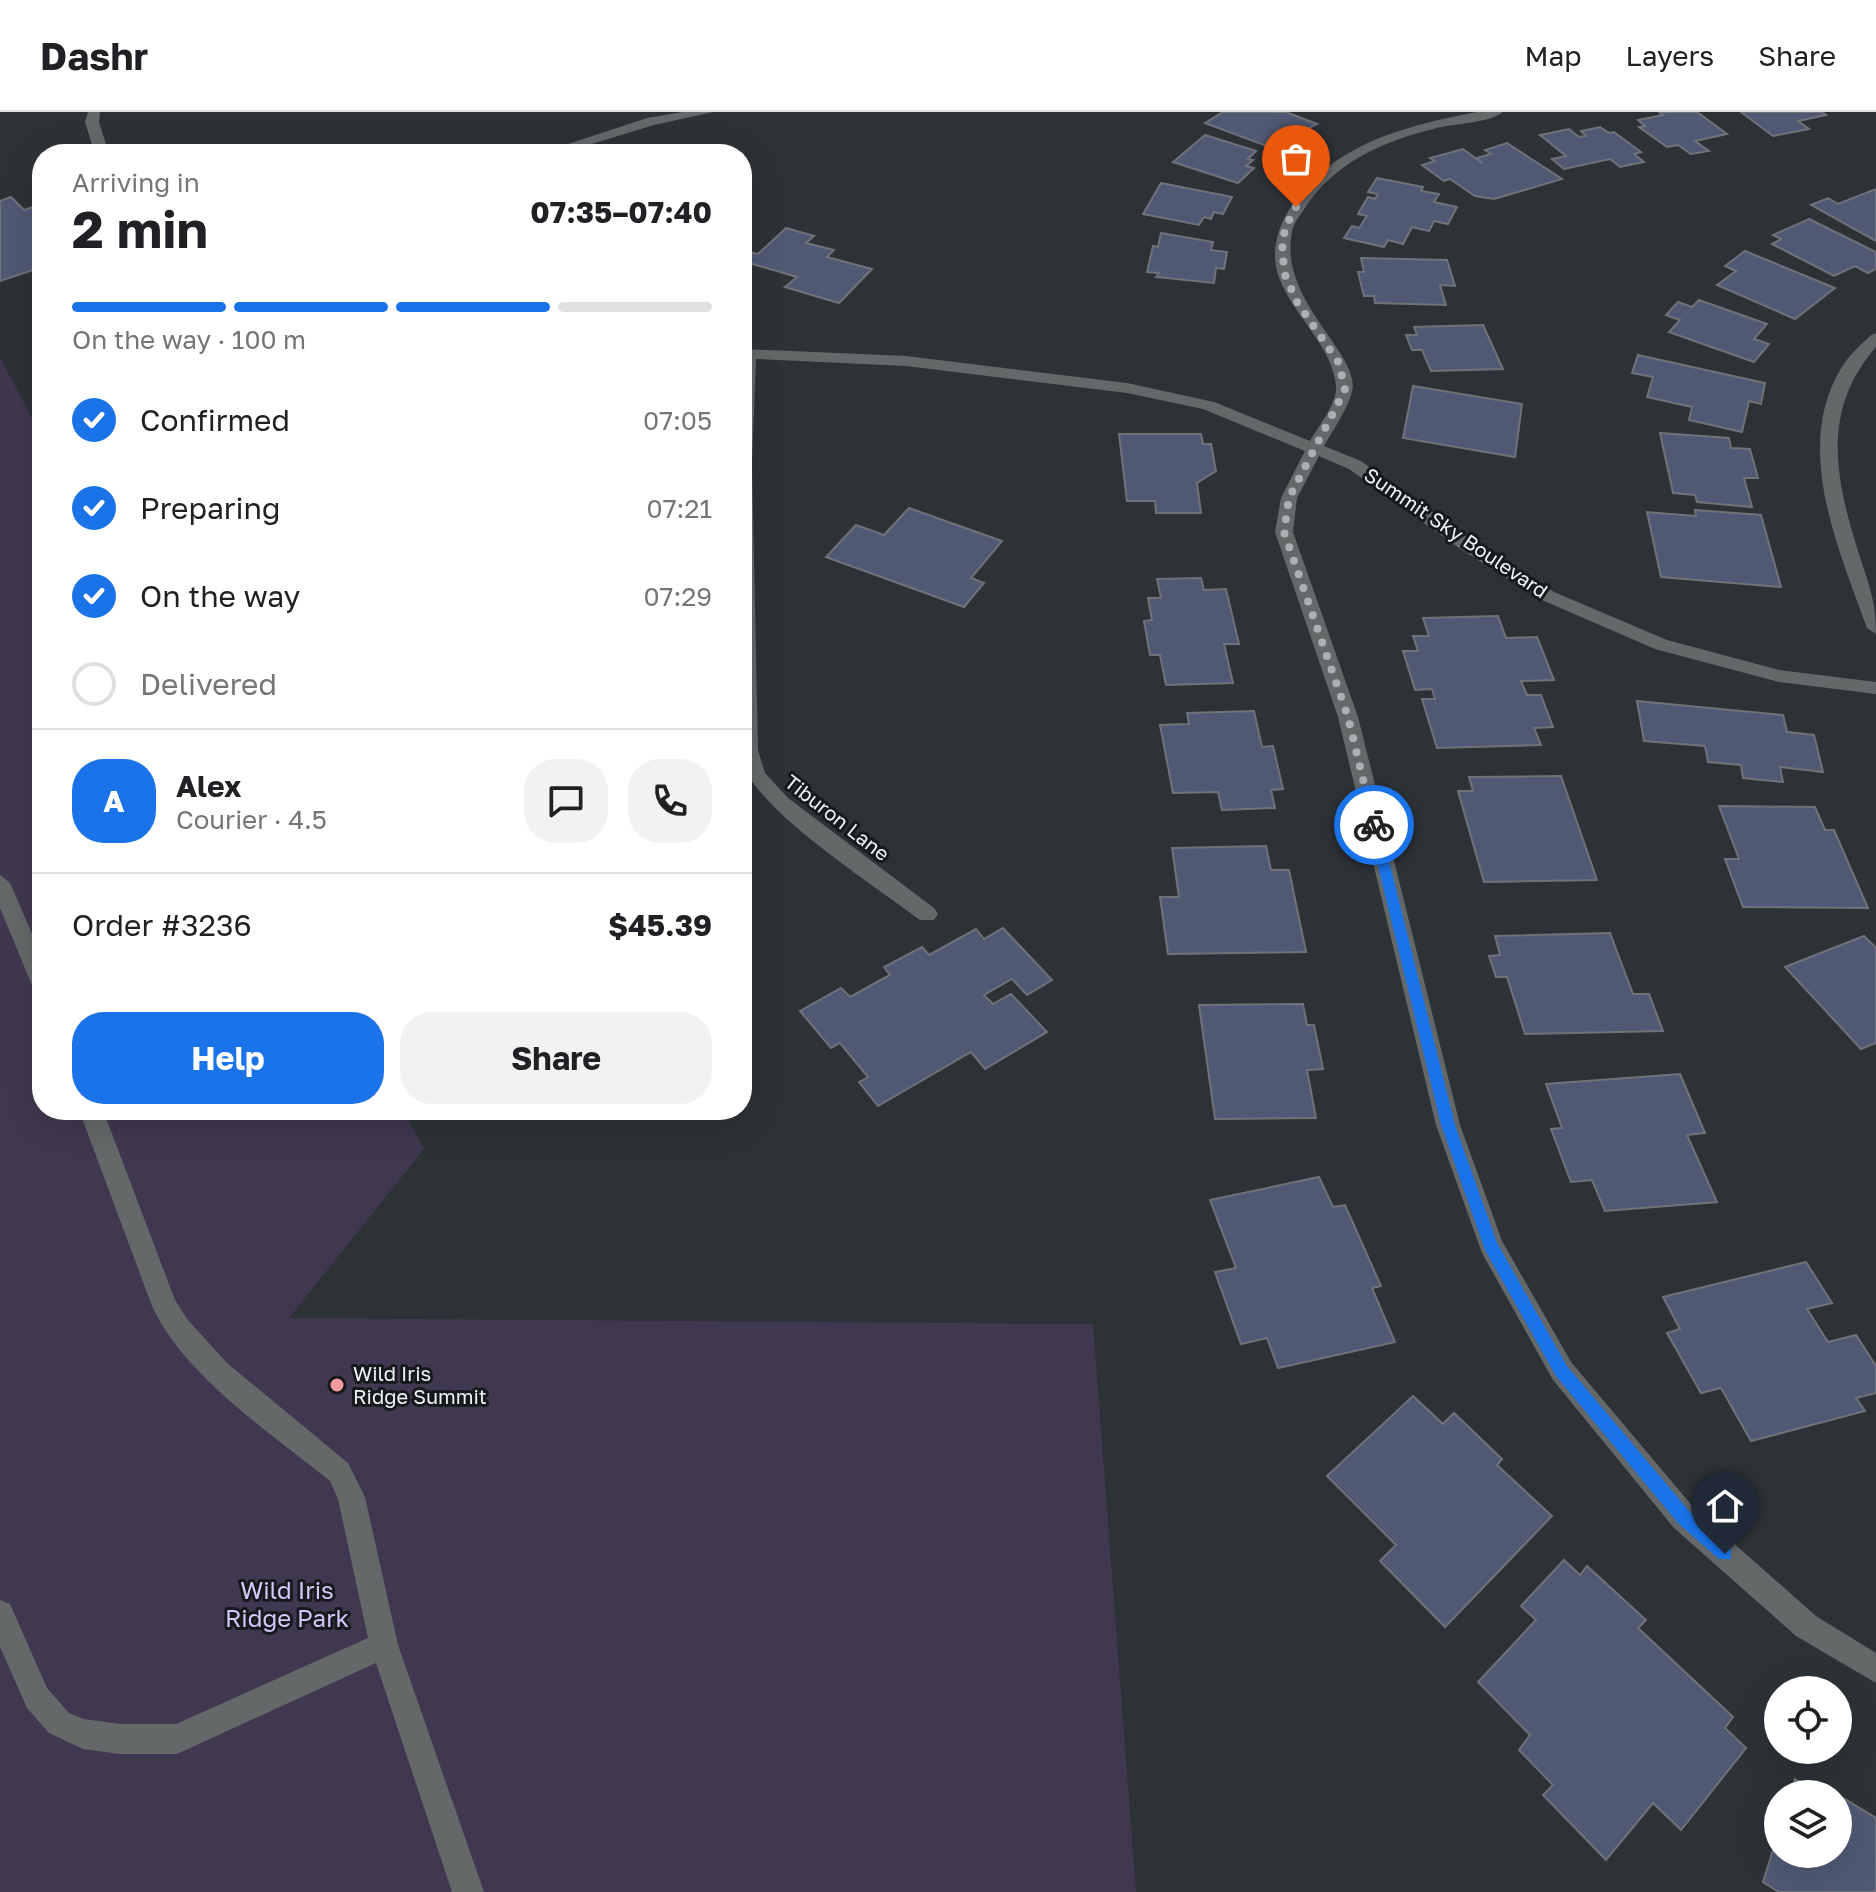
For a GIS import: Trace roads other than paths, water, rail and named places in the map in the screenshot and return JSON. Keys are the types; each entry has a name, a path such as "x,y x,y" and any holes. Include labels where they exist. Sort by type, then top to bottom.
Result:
{"street":[{"path":"94,112 92,122 99,144"},
{"path":"577,144 652,121 707,112"},
{"path":"1497,112 1431,125 1372,144 1332,168 1296,207 1285,228 1282,250 1285,275 1297,302 1339,363 1345,390 1289,498 1284,532 1348,717 1448,1125 1491,1245 1562,1371 1684,1518 1806,1626 1876,1669"},
{"path":"1876,338 1864,347 1834,393 1828,456 1840,523 1876,628"},
{"name":"Summit Sky Boulevard","path":"752,354 906,361 1127,388 1208,405 1355,465 1465,544 1548,596 1661,645 1779,676 1876,688"},
{"name":"Tiburon Lane","path":"752,774 781,803 927,914"},
{"path":"0,883 32,959"},
{"path":"95,1120 165,1306 178,1327 218,1372 339,1472 351,1497 384,1645 468,1892"},
{"path":"0,1614 37,1698 59,1723 83,1734 120,1739 177,1739 384,1645"}],"place":[{"name":"Wild Iris Ridge Summit","path":"337,1385"}],"park label":[{"name":"Wild Iris Ridge Park","path":"287,1605"}]}
